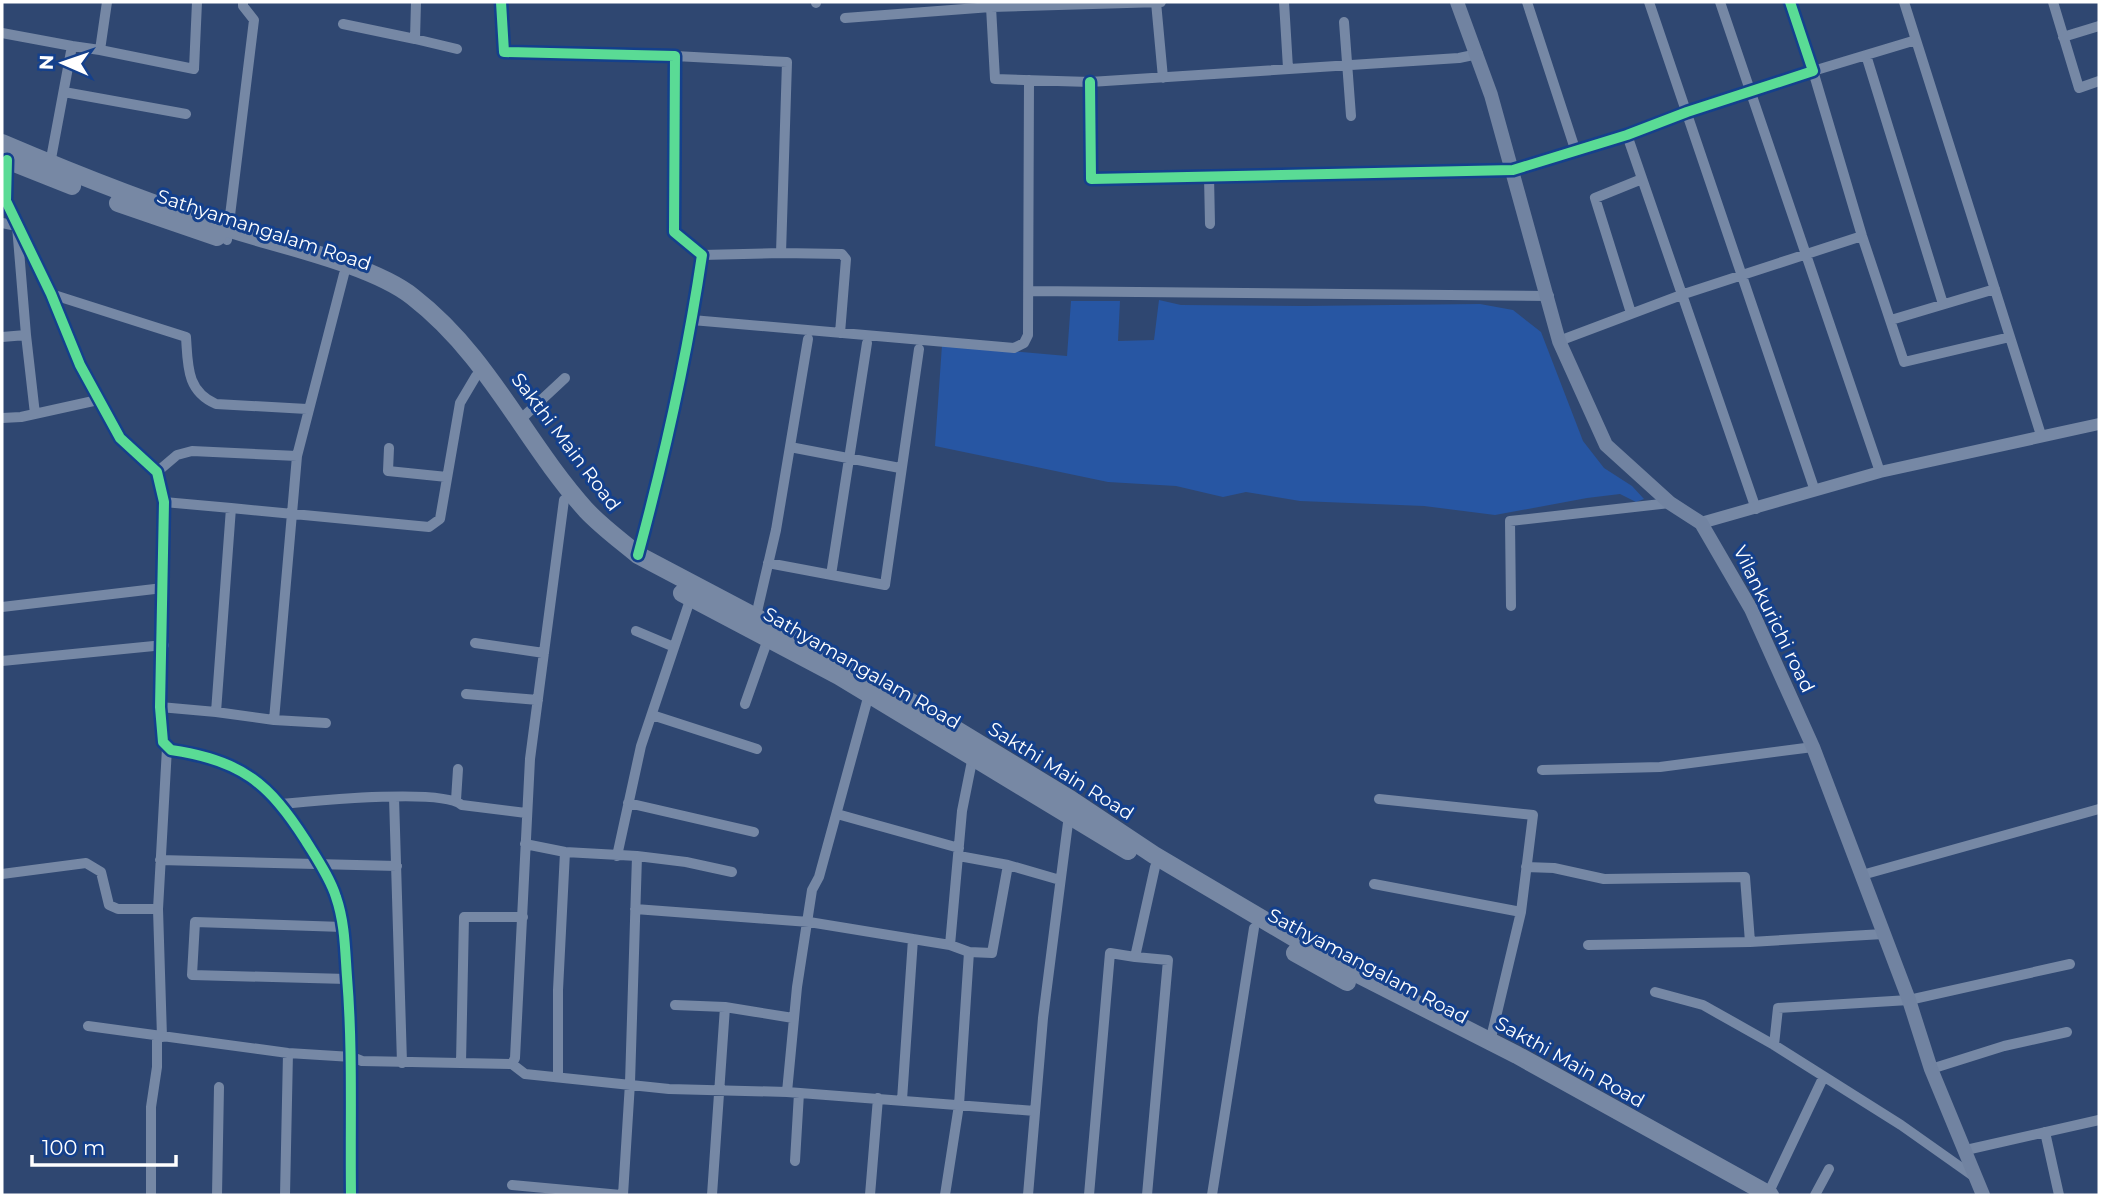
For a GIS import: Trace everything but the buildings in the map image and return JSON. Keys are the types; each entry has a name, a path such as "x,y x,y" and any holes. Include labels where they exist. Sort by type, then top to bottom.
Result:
{"highway":[{"name":"Sathyamangalam Road","path":"3,154 166,222 228,234 344,274 406,305 429,324 476,376 565,500 596,534 634,565 691,597 861,683 973,756 1323,970 1560,1090 1744,1195"},
{"name":"Sakthi Main Road","path":"3,154 50,164 228,234 346,265 410,294 466,348 521,419 584,508 603,528 638,555 755,616 861,683 1305,945 1490,1042 1769,1195"}],"main road":[{"name":"Vilankurichi road","path":"1457,2 1491,94 1549,296 1559,341 1606,445 1670,503 1700,523 1718,549 1751,609 1813,747 1909,1000 1931,1069 1983,1195"}],"street":[{"path":"100,50 107,2"},
{"path":"2,33 194,69 197,2"},
{"path":"228,234 254,20 243,2"},
{"path":"415,39 416,2"},
{"path":"501,2 504,52 787,62 781,253"},
{"path":"1156,2 1163,78"},
{"path":"845,19 991,7 1161,2"},
{"path":"1284,2 1288,68"},
{"path":"1527,2 1576,152"},
{"path":"1649,2 1815,491"},
{"path":"1720,2 1748,92 1880,472"},
{"path":"1790,2 1904,362 2010,337"},
{"path":"1904,2 2041,435"},
{"path":"2053,2 2079,88 2099,81"},
{"path":"991,7 995,79 1090,82 1459,58 1478,54"},
{"path":"1344,23 1351,116"},
{"path":"343,24 457,49"},
{"path":"2063,37 2099,26"},
{"path":"1090,82 1091,179 1513,170 1576,152 1687,112 1916,40"},
{"path":"50,164 72,46"},
{"path":"1866,55 1943,304"},
{"path":"675,56 674,232 702,255 842,254 846,259 840,333"},
{"path":"692,320 1014,348 1024,343 1028,335 1030,291 1029,80"},
{"path":"64,92 186,114"},
{"path":"1627,135 1684,293 1756,509"},
{"path":"3,154 6,201 17,226 51,294 98,400 120,438 157,472 164,502 164,645 160,707 167,748 158,909 159,1037 151,1107 151,1195"},
{"path":"1209,176 1210,224"},
{"path":"1631,313 1595,198 1642,179"},
{"path":"2,223 17,226"},
{"path":"17,226 35,414"},
{"path":"1559,341 1684,293 1862,236"},
{"path":"638,555 665,458 702,255"},
{"path":"274,720 297,456 344,274"},
{"path":"1891,320 1995,289"},
{"path":"1030,291 1549,296"},
{"path":"51,294 186,337 189,380 207,400 216,404 307,409"},
{"path":"2,337 26,335"},
{"path":"755,616 768,563 808,340"},
{"path":"831,575 867,343"},
{"path":"768,563 885,585 919,349"},
{"path":"164,502 429,527 440,519 460,403 476,376"},
{"path":"521,419 565,378"},
{"path":"2,418 35,414 98,400"},
{"path":"1700,523 1880,472 2099,424"},
{"path":"790,447 900,468"},
{"path":"389,448 387,471 447,477"},
{"path":"157,472 177,455 192,451 297,456"},
{"path":"512,1064 515,1058 523,918 526,813 565,500"},
{"path":"1511,606 1510,521 1670,503"},
{"path":"216,712 231,508"},
{"path":"2,607 163,588"},
{"path":"617,856 652,715 691,597"},
{"path":"636,631 674,647"},
{"path":"745,704 769,636"},
{"path":"475,643 544,653"},
{"path":"2,662 164,645"},
{"path":"787,1092 793,1018 812,890 819,877 837,814 861,683"},
{"path":"466,694 538,700"},
{"path":"160,707 326,723"},
{"path":"652,715 757,749"},
{"path":"1542,770 1660,767 1813,747"},
{"path":"167,748 233,765 259,780 282,804 320,864 336,896 343,927 352,1057 351,1195"},
{"path":"950,946 959,852 973,756"},
{"path":"456,800 458,769"},
{"path":"282,804 394,797 456,800 462,805 526,813"},
{"path":"394,797 401,1063"},
{"path":"1379,799 1533,815 1521,912 1490,1042"},
{"path":"628,803 754,832"},
{"path":"1862,875 2099,809"},
{"path":"837,814 1060,880"},
{"path":"1028,1195 1069,815"},
{"path":"524,844 565,852 686,862 732,872"},
{"path":"558,1076 558,990 565,852"},
{"path":"512,1185 622,1195 630,1083 637,856"},
{"path":"160,860 397,866"},
{"path":"2,874 86,863 101,872 109,905 118,909 158,909"},
{"path":"635,909 809,922 913,939 969,952 992,953 1008,865"},
{"path":"1135,957 1155,867"},
{"path":"1526,867 1555,868 1604,879 1745,877 1751,943"},
{"path":"1374,884 1521,912"},
{"path":"461,1063 464,916 523,918"},
{"path":"343,927 195,922 192,975 347,979"},
{"path":"1212,1195 1254,928"},
{"path":"1588,945 1751,943 1883,934"},
{"path":"902,1100 913,939"},
{"path":"945,1195 959,1105 969,952"},
{"path":"1089,1195 1110,953 1168,960 1147,1195"},
{"path":"1774,1045 1778,1008 1909,1000 2070,964"},
{"path":"1655,992 1703,1005 1774,1045 1901,1125 1976,1178"},
{"path":"676,1005 725,1007 793,1018"},
{"path":"712,1195 725,1007"},
{"path":"88,1026 288,1053 352,1057 362,1061 512,1064 525,1074 669,1089 718,1088 787,1092 1035,1111"},
{"path":"1931,1069 2004,1046 2067,1031"},
{"path":"285,1195 288,1053"},
{"path":"1769,1195 1823,1078"},
{"path":"217,1195 219,1087"},
{"path":"795,1161 799,1093"},
{"path":"870,1195 878,1098"},
{"path":"1966,1150 2099,1120"},
{"path":"2045,1132 2059,1195"},
{"path":"1815,1195 1829,1169"}],"shaded area":[{"path":"1159,300 1181,305 1480,304 1513,310 1541,332 1583,441 1604,468 1632,486 1644,499 1636,502 1620,494 1495,515 1424,506 1300,501 1246,492 1223,497 1176,486 1108,482 935,446 942,345 1067,356 1071,301 1120,301 1118,341 1154,340"}],"cycle path":[{"path":"501,2 504,52 675,56 674,232 702,255 674,406 638,555"},
{"path":"1090,82 1091,179 1513,170 1627,135 1687,112 1813,71 1790,2"},
{"path":"7,160 6,201 51,294 80,365 120,438 157,472 164,502 160,707 163,742 171,750 195,754 235,768 265,789 306,841 336,897 344,937 349,1004 351,1195"}]}
